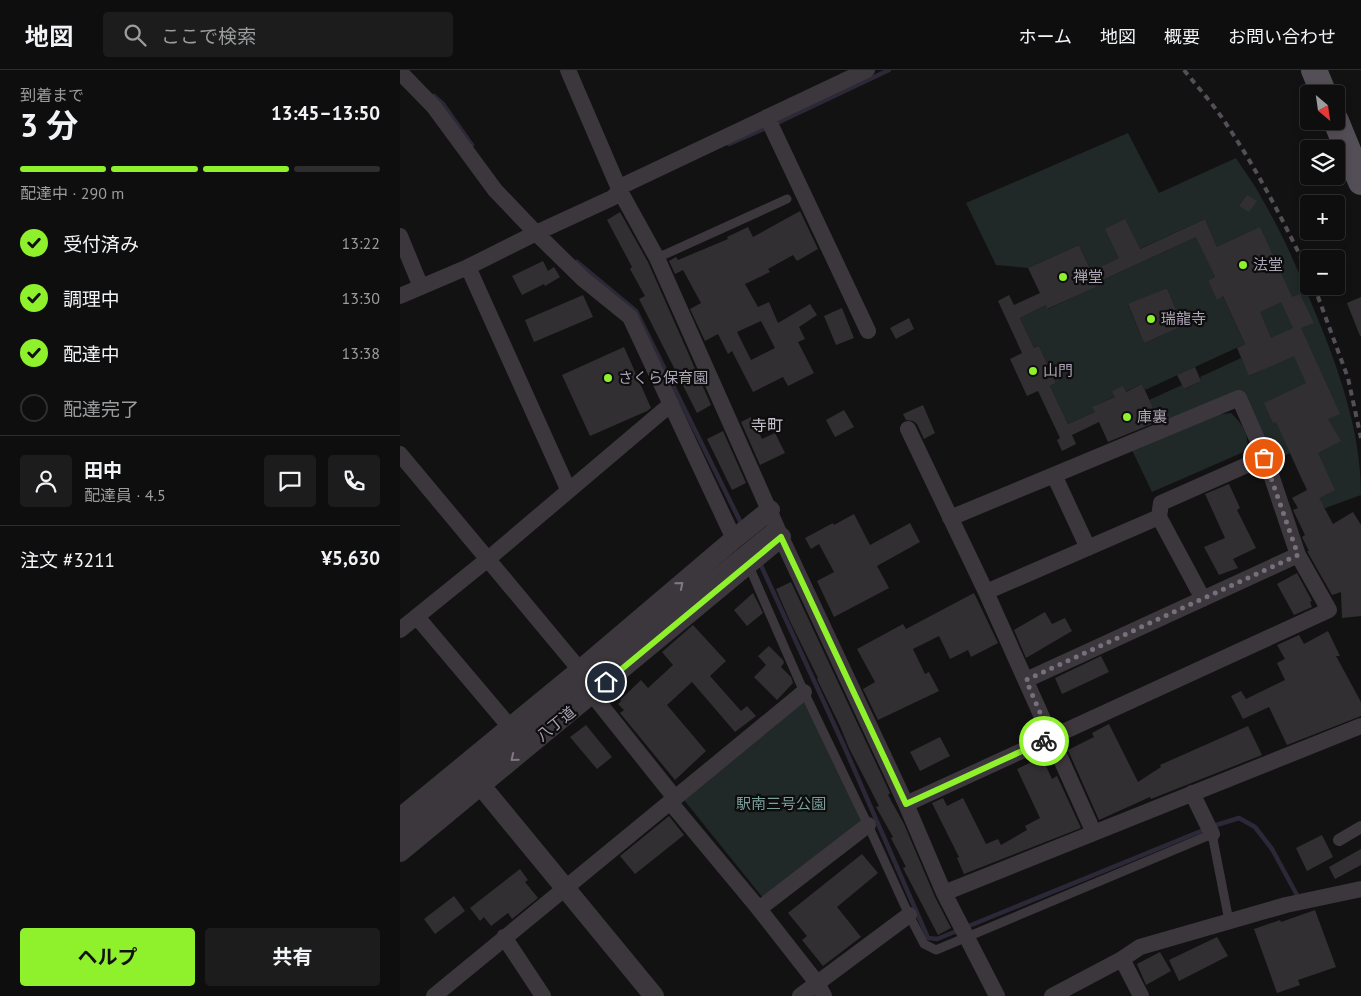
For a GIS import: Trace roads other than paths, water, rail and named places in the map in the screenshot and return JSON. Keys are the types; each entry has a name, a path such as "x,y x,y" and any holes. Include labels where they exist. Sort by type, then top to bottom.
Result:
{"main road":[{"path":"1314,70 1320,85"},
{"path":"1340,130 1358,168"}],"street":[{"path":"568,70 620,191 658,258 775,524 906,804 944,893 997,996"},
{"path":"400,296 468,267 612,198 620,191 624,184 767,117 838,76 867,70"},
{"path":"400,72 434,107 495,190 583,279 630,317 734,539"},
{"path":"767,117 868,331"},
{"path":"400,236 421,287"},
{"path":"468,267 568,489"},
{"path":"906,804 1329,610 1298,555 1264,458 1239,398 950,518"},
{"path":"400,630 671,404"},
{"path":"908,430 986,592 1094,833"},
{"path":"400,454 580,670"},
{"path":"1203,598 1159,517 1161,503 1264,458"},
{"path":"1054,475 1088,548"},
{"path":"986,592 1159,517"},
{"path":"400,835 775,524"},
{"name":"八丁道","path":"403,811 580,670 734,539 775,524"},
{"name":"八丁道","path":"400,852 747,564 775,524"},
{"path":"1026,680 1298,555"},
{"path":"417,617 510,727"},
{"path":"434,996 804,692"},
{"path":"592,694 820,990"},
{"path":"944,893 1361,726"},
{"path":"464,764 654,996"},
{"path":"1192,793 1212,834"},
{"path":"759,909 868,825"},
{"path":"1338,840 1361,827"},
{"path":"1052,996 1122,959 1140,947 1286,906 1361,889"},
{"path":"800,996 820,990 908,915"},
{"path":"504,937 543,996"},
{"path":"1122,959 1141,996"}],"lane":[{"path":"658,258 787,199"},
{"path":"747,564 804,692 868,825 908,915 924,944 936,950 1212,834 1229,921"}],"waterway":[{"path":"775,124 889,70"},
{"path":"434,96 443,104 472,145"},
{"path":"729,144 768,127"},
{"path":"577,262 636,311 743,527"},
{"path":"759,561 844,746 928,938 937,939 1206,829"},
{"path":"1213,826 1239,818 1255,827 1272,849 1297,895"}],"railway":[{"path":"1184,70 1218,112 1244,151 1300,256"},
{"path":"1317,295 1348,378 1361,438"}],"place":[{"name":"法堂","path":"1243,265"},
{"name":"禅堂","path":"1063,277"},
{"name":"瑞龍寺","path":"1151,319"},
{"name":"山門","path":"1033,371"},
{"name":"さくら保育園","path":"608,378"},
{"name":"庫裏","path":"1127,417"}],"district":[{"name":"寺町","path":"767,425"}],"park label":[{"name":"駅南三号公園","path":"781,804"}]}
